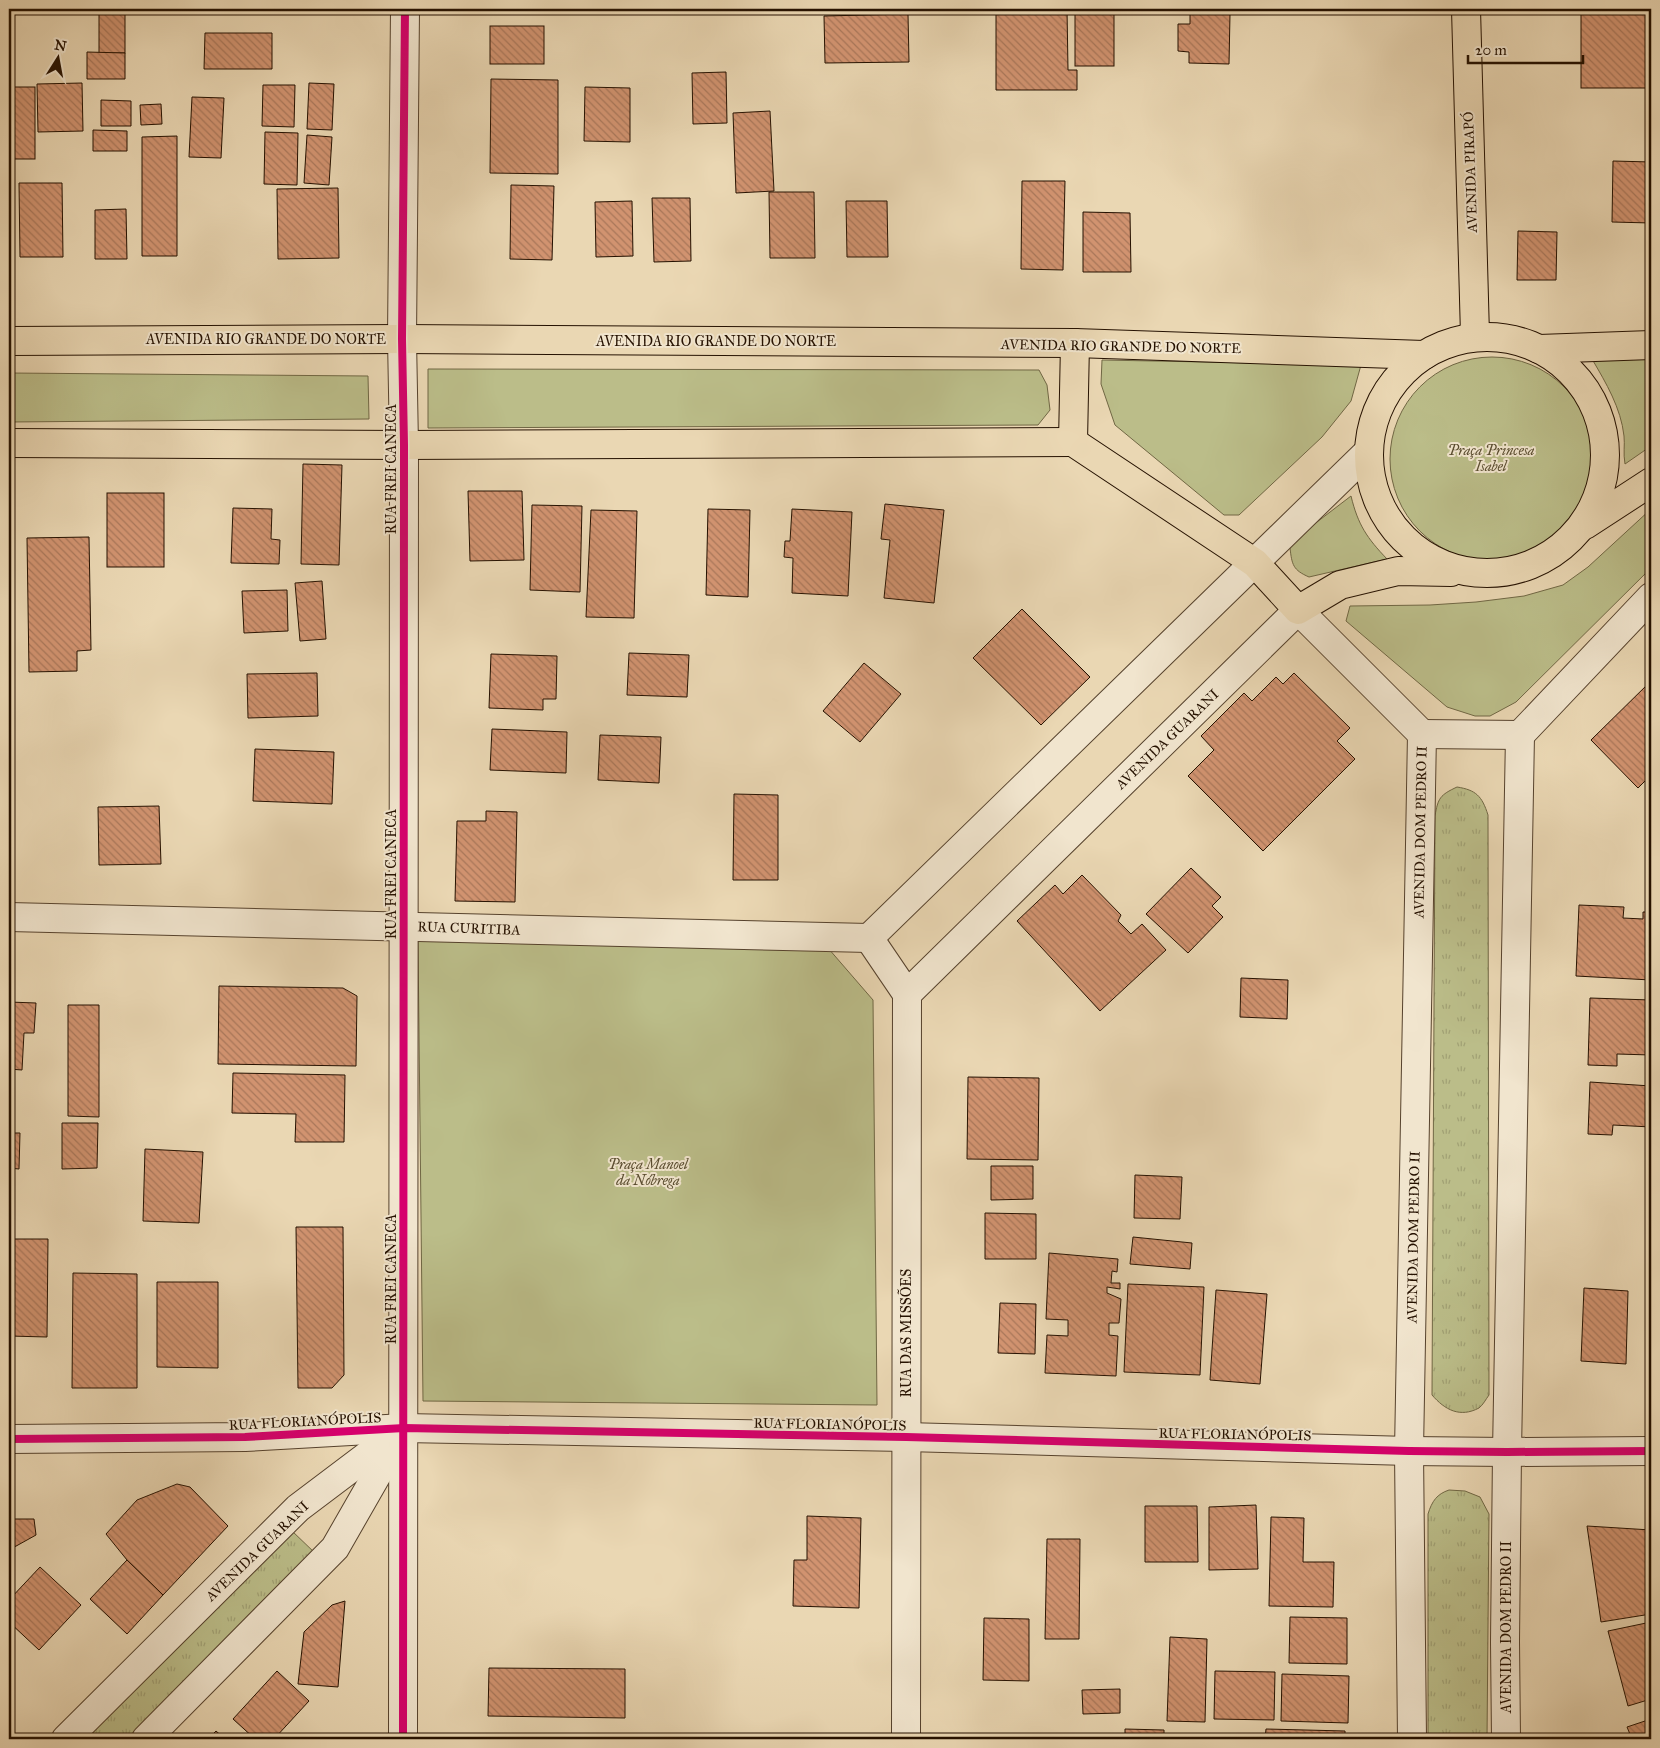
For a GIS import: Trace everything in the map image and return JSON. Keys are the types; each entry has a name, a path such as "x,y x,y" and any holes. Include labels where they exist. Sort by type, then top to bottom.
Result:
{"main road":[{"name":"AVENIDA PIRAPÓ","path":"1466,9 1475,335"},
{"path":"1581,528 1598,497 1606,462 1603,428 1590,396 1568,369 1539,349 1510,339 1475,335 1447,341 1424,355 1396,378 1376,413 1368,452 1372,486 1386,517 1408,544 1437,563 1470,572 1501,573 1532,565 1559,549 1581,528 1651,482"},
{"name":"AVENIDA RIO GRANDE DO NORTE","path":"9,340 402,339 1075,343 1424,355"},
{"path":"1073,442 1075,343"},
{"path":"1539,349 1651,344"},
{"path":"9,443 404,445 1073,442 1255,563 1298,610"},
{"name":"AVENIDA GUARANI","path":"1298,610 1340,585 1398,570 1470,572"}],"street":[{"name":"RUA FREI CANECA","path":"403,1739 404,445 402,339 405,9"},
{"path":"906,994 869,938 1368,452"},
{"path":"1298,610 1422,734 1520,735 1651,598"},
{"name":"AVENIDA GUARANI","path":"906,994 1298,610"},
{"name":"AVENIDA DOM PEDRO II","path":"1412,1739 1409,1451 1422,734"},
{"name":"AVENIDA DOM PEDRO II","path":"1506,1739 1507,1452 1520,735"},
{"name":"RUA CURITIBA","path":"9,917 869,938"},
{"name":"RUA DAS MISSÕES","path":"906,994 906,1739"},
{"path":"146,1739 335,1548 404,1428"},
{"name":"AVENIDA GUARANI","path":"66,1739 298,1508 404,1428"},
{"name":"RUA FLORIANÓPOLIS","path":"9,1439 245,1437 404,1428 1409,1451 1651,1451"}],"green space":[{"name":"Praça Princesa Isabel","path":"1482,357 1502,357 1522,361 1540,369 1557,380 1571,394 1582,411 1590,429 1594,459 1590,489 1582,507 1571,524 1557,538 1540,549 1522,557 1502,561 1482,561 1462,557 1444,549 1427,538 1413,524 1402,507 1394,489 1390,469 1390,449 1394,429 1402,411 1413,394 1427,380 1444,369 1462,361"},
{"path":"1592,359 1651,359 1651,446 1625,464 1624,436 1620,416"},
{"path":"1102,360 1361,365 1351,401 1322,437 1239,515 1224,515 1115,425 1101,384"},
{"path":"428,369 1039,370 1047,385 1050,410 1038,425 428,428"},
{"path":"9,373 368,376 369,419 9,422"},
{"path":"1351,496 1364,530 1387,559 1309,577 1300,572 1294,566 1290,548 1300,535"},
{"path":"1651,509 1651,568 1516,702 1490,716 1475,716 1447,707 1346,621 1350,606 1430,605 1476,602 1524,596 1563,585 1588,567"},
{"path":"1457,787 1474,792 1481,799 1488,815 1489,1395 1479,1408 1465,1412 1453,1411 1442,1405 1432,1395 1435,816 1437,805 1441,798 1447,792"},
{"name":"Praça Manoel da Nóbrega","path":"418,940 828,948 873,1000 877,1405 423,1401"},
{"path":"1449,1490 1465,1491 1480,1497 1489,1514 1487,1739 1428,1739 1428,1514 1431,1505 1436,1499"},
{"path":"291,1530 316,1554 131,1739 82,1739"}],"building":[{"path":"99,9 125,9 125,53 99,53"},
{"path":"996,9 1067,9 1068,70 1077,70 1077,90 996,90"},
{"path":"1075,9 1114,9 1114,66 1075,66"},
{"path":"1165,9 1189,9 1189,12 1165,12"},
{"path":"1581,9 1651,9 1651,88 1581,88"},
{"path":"1190,13 1230,14 1229,64 1189,63 1189,52 1178,51 1178,24 1190,24"},
{"path":"908,14 909,62 825,63 824,16"},
{"path":"490,26 544,26 544,64 490,64"},
{"path":"205,33 272,33 272,69 204,69"},
{"path":"87,52 125,53 125,79 87,79"},
{"path":"726,72 727,123 693,124 692,73"},
{"path":"491,79 558,80 558,174 490,173"},
{"path":"82,83 83,131 38,132 37,84"},
{"path":"309,83 334,84 332,130 307,129"},
{"path":"263,85 295,85 294,127 262,126"},
{"path":"9,87 35,87 35,159 9,159"},
{"path":"585,87 630,88 630,142 584,141"},
{"path":"1649,96 1651,96 1651,133 1650,133"},
{"path":"192,97 224,98 221,158 189,157"},
{"path":"101,100 131,101 131,126 101,126"},
{"path":"161,104 162,124 141,125 140,105"},
{"path":"770,111 774,191 736,193 733,113"},
{"path":"93,130 127,131 127,151 93,151"},
{"path":"265,132 298,133 297,185 264,184"},
{"path":"307,135 332,137 329,185 304,183"},
{"path":"177,136 177,256 142,256 142,137"},
{"path":"1613,161 1651,162 1651,223 1612,222"},
{"path":"1022,181 1065,181 1063,270 1021,269"},
{"path":"19,183 62,183 63,257 20,257"},
{"path":"511,185 554,186 552,260 510,259"},
{"path":"338,188 339,258 278,259 277,189"},
{"path":"769,192 814,192 815,258 770,258"},
{"path":"652,198 690,198 691,261 654,262"},
{"path":"632,201 633,256 596,257 595,202"},
{"path":"846,201 887,201 888,257 847,257"},
{"path":"126,209 127,259 95,259 95,210"},
{"path":"1083,212 1130,213 1131,272 1083,272"},
{"path":"1518,231 1557,232 1556,280 1517,280"},
{"path":"303,464 342,465 339,565 301,564"},
{"path":"468,491 522,491 524,560 470,561"},
{"path":"107,493 164,493 164,567 107,567"},
{"path":"885,504 944,510 934,603 884,598 890,540 881,539"},
{"path":"532,505 582,506 580,592 530,590"},
{"path":"233,508 272,509 271,539 280,540 279,564 231,563"},
{"path":"708,509 750,510 748,597 706,595"},
{"path":"792,509 852,512 848,596 792,593 793,558 784,557 785,541 790,541"},
{"path":"591,510 637,511 634,618 586,617"},
{"path":"89,537 91,650 77,651 77,671 29,672 27,538"},
{"path":"322,581 326,639 300,641 295,583"},
{"path":"287,590 288,631 244,633 242,591"},
{"path":"1022,609 1090,677 1041,725 973,658"},
{"path":"629,653 689,655 687,697 627,695"},
{"path":"491,654 557,656 556,699 543,699 543,710 489,708"},
{"path":"864,663 901,694 860,742 823,711"},
{"path":"317,673 318,716 248,718 247,674"},
{"path":"1294,673 1350,728 1337,741 1355,759 1263,851 1188,776 1214,750 1201,736 1244,693 1252,701 1276,677 1283,684"},
{"path":"1651,681 1651,775 1638,788 1591,740"},
{"path":"492,729 567,732 566,773 490,770"},
{"path":"600,735 661,737 659,783 598,780"},
{"path":"255,749 334,752 332,804 253,801"},
{"path":"734,794 778,795 778,880 733,880"},
{"path":"159,806 161,864 99,865 98,807"},
{"path":"486,811 517,812 515,902 455,901 457,821 486,821"},
{"path":"1191,868 1221,897 1212,906 1223,917 1188,953 1146,914"},
{"path":"1082,875 1121,915 1118,921 1131,934 1142,924 1166,950 1100,1011 1017,921 1055,885 1063,894"},
{"path":"1579,905 1624,907 1623,918 1643,919 1643,912 1651,912 1651,980 1576,976"},
{"path":"1241,978 1288,980 1287,1019 1240,1017"},
{"path":"219,986 343,988 357,996 356,1066 218,1064"},
{"path":"1590,998 1651,1000 1651,1055 1617,1054 1617,1066 1588,1065"},
{"path":"9,1002 36,1003 34,1033 24,1033 22,1070 9,1069"},
{"path":"68,1005 99,1005 99,1117 68,1116"},
{"path":"233,1073 345,1075 344,1142 295,1142 296,1114 232,1113"},
{"path":"968,1077 1039,1078 1038,1160 967,1159"},
{"path":"1590,1082 1651,1086 1651,1127 1613,1125 1612,1135 1588,1134"},
{"path":"62,1123 98,1123 97,1168 62,1169"},
{"path":"9,1133 20,1133 19,1169 9,1168"},
{"path":"145,1149 203,1152 199,1223 143,1221"},
{"path":"991,1166 1033,1166 1033,1199 991,1200"},
{"path":"1135,1175 1182,1177 1180,1219 1134,1218"},
{"path":"985,1213 1036,1214 1036,1259 985,1259"},
{"path":"296,1227 343,1227 344,1375 332,1388 298,1388"},
{"path":"1133,1237 1192,1243 1190,1269 1130,1264"},
{"path":"9,1239 48,1239 47,1337 9,1336"},
{"path":"1049,1253 1118,1259 1117,1272 1112,1271 1111,1283 1120,1283 1120,1289 1107,1287 1107,1293 1121,1299 1119,1323 1109,1323 1109,1335 1118,1336 1116,1376 1045,1373 1047,1335 1068,1336 1068,1320 1046,1319"},
{"path":"73,1273 137,1274 137,1388 72,1388"},
{"path":"157,1282 218,1282 218,1368 157,1367"},
{"path":"1128,1284 1204,1287 1200,1375 1124,1372"},
{"path":"1584,1288 1628,1291 1626,1364 1581,1361"},
{"path":"1216,1290 1267,1294 1260,1384 1210,1380"},
{"path":"1000,1303 1036,1304 1035,1354 998,1353"},
{"path":"177,1484 190,1487 228,1526 163,1595 127,1560 106,1534 137,1500"},
{"path":"1256,1505 1258,1569 1209,1570 1209,1507"},
{"path":"1145,1506 1197,1506 1198,1562 1145,1562"},
{"path":"807,1516 861,1518 859,1608 793,1606 794,1560 807,1560"},
{"path":"1271,1517 1304,1518 1303,1562 1334,1562 1333,1607 1269,1606"},
{"path":"9,1519 34,1519 36,1535 9,1550"},
{"path":"1587,1526 1651,1530 1651,1614 1601,1622"},
{"path":"1047,1539 1080,1539 1079,1639 1045,1639"},
{"path":"127,1560 163,1595 127,1634 90,1599"},
{"path":"40,1567 81,1605 39,1650 9,1622 9,1600"},
{"path":"345,1601 338,1687 298,1684 304,1632 332,1605"},
{"path":"1290,1617 1347,1618 1347,1664 1289,1663"},
{"path":"984,1618 1029,1619 1029,1681 983,1680"},
{"path":"1651,1622 1651,1699 1628,1706 1608,1631"},
{"path":"1170,1637 1207,1639 1205,1722 1167,1721"},
{"path":"489,1668 625,1669 625,1718 488,1716"},
{"path":"277,1671 309,1701 274,1739 255,1739 233,1719"},
{"path":"1215,1671 1275,1672 1274,1720 1214,1719"},
{"path":"1282,1674 1349,1676 1348,1723 1281,1721"},
{"path":"1120,1689 1120,1713 1083,1714 1082,1690"},
{"path":"1651,1719 1651,1739 1632,1739 1627,1727"},
{"path":"1125,1729 1164,1730 1164,1739 1125,1739"},
{"path":"1266,1729 1345,1731 1345,1739 1265,1739"},
{"path":"216,1731 225,1739 208,1739"}],"cycle path":[{"path":"403,1739 404,445 402,339 405,9"},
{"path":"9,1439 245,1437 404,1428 906,1437 1409,1451 1651,1451"}]}
